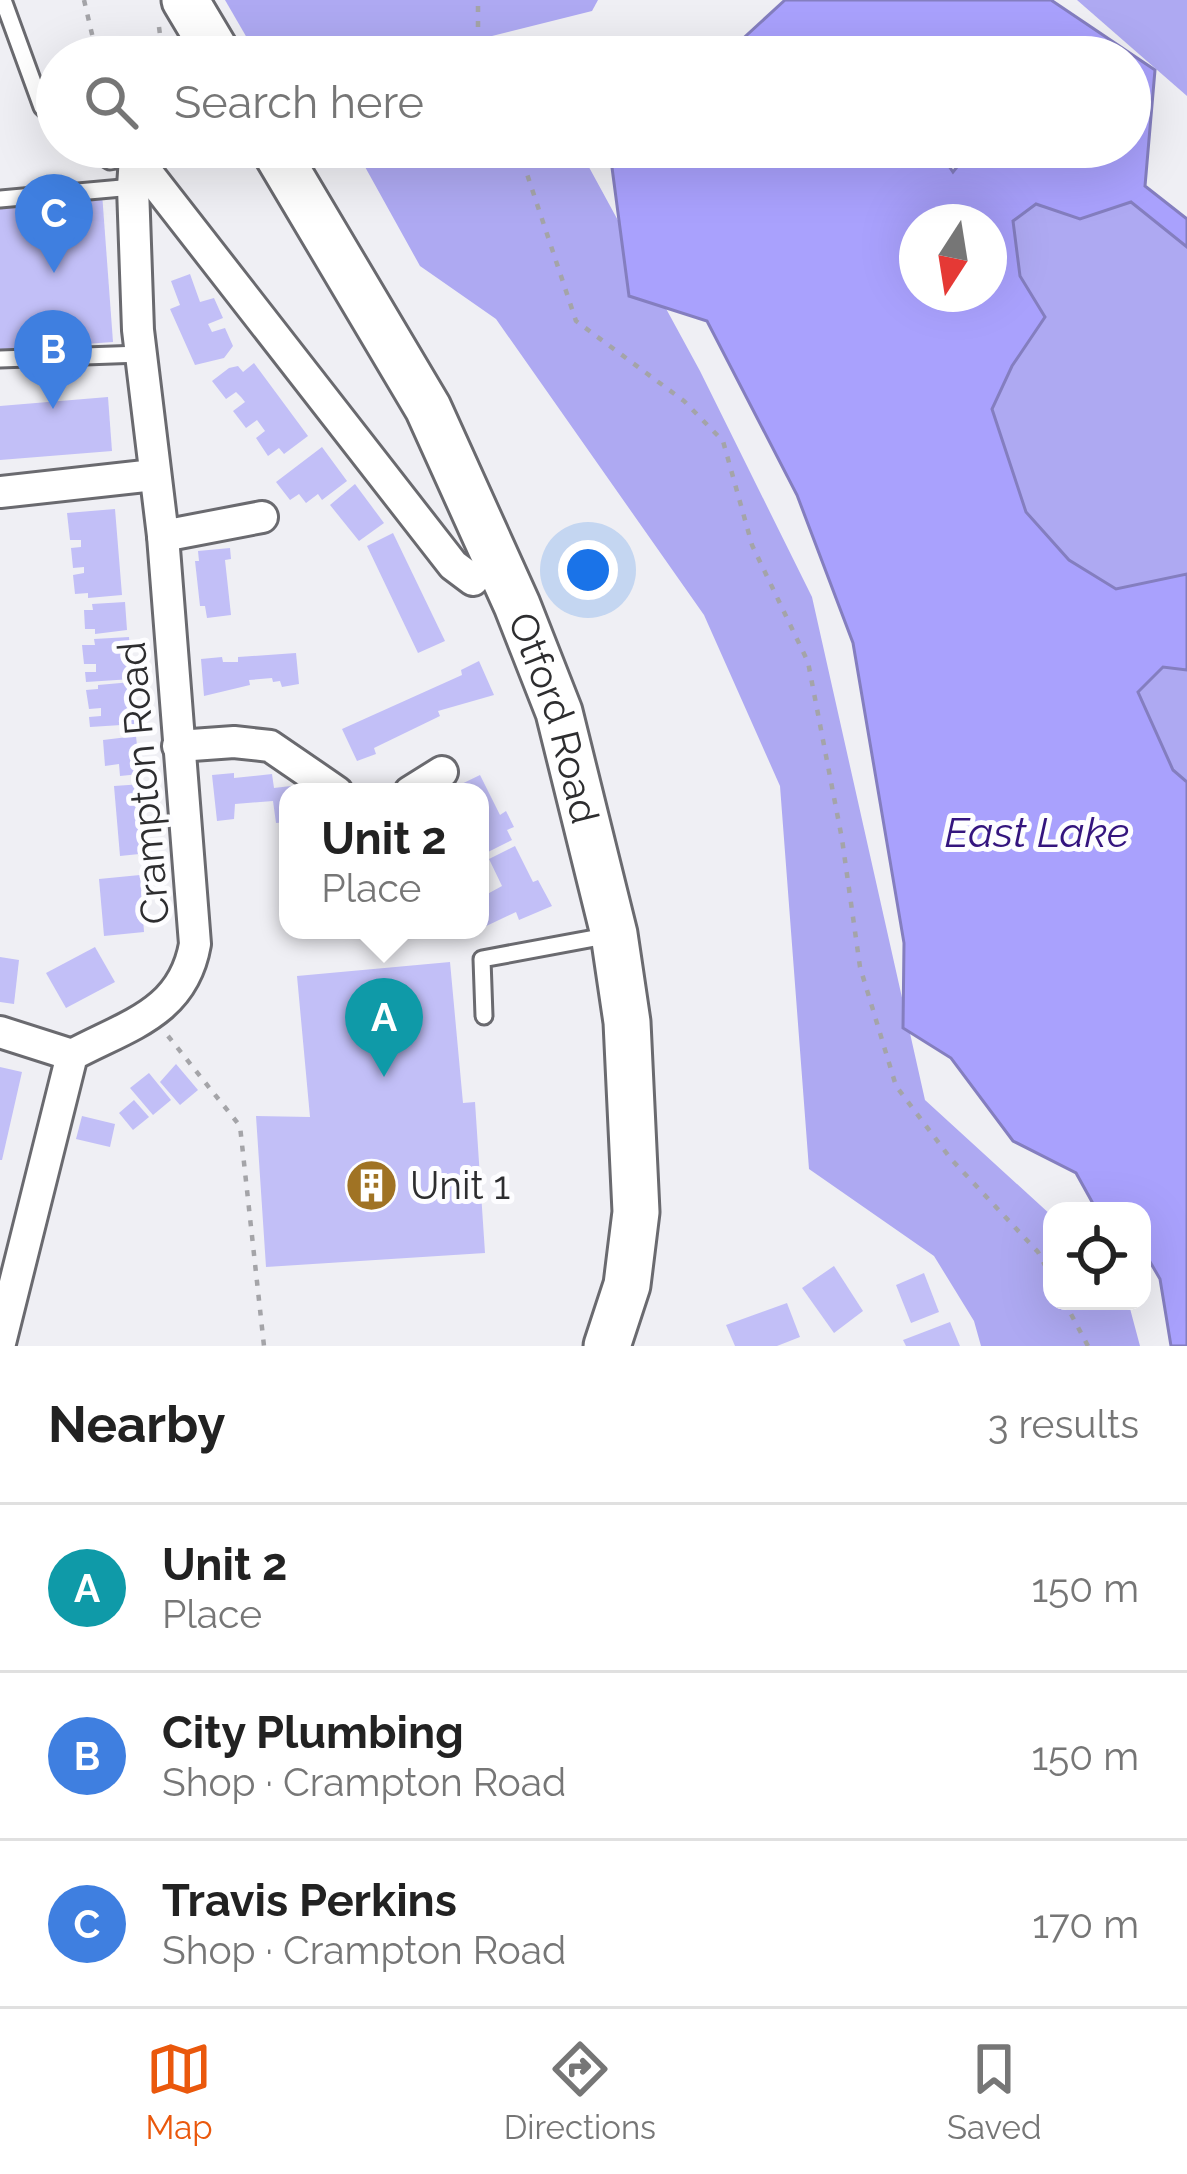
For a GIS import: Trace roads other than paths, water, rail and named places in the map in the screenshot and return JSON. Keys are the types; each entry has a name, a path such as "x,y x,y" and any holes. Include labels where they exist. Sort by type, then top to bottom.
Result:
{"main road":[{"path":"170,9 198,36"},
{"name":"Otford Road","path":"285,168 428,408 517,605 559,712 614,934 627,1022 636,1212 627,1285 607,1346"}],"street":[{"name":"Crampton Road","path":"72,1055 167,1004 191,966 195,944 163,536 141,354 136,168"},
{"name":"Otford Road","path":"139,168 453,565 472,580"},
{"path":"0,492 154,475"},
{"path":"163,536 262,517"},
{"path":"178,746 234,742 270,746 324,783"},
{"path":"424,783 442,772"},
{"path":"0,1032 72,1055 0,1343"}],"lane":[{"path":"3,0 36,90"},
{"path":"0,199 120,168"},
{"path":"0,358 141,354"},
{"path":"484,1016 482,959 614,934"}],"water":[{"name":"East Lake","path":"785,0 1051,0 1104,36 746,36"},
{"name":"East Lake","path":"1151,67 1155,70 1151,116"},
{"name":"East Lake","path":"612,168 950,168 953,172 956,168 1147,168 1145,186 1187,219 1187,247 1131,202 1080,219 1036,204 1013,221 1020,276 1045,317 1012,366 992,409 1026,512 1069,560 1116,589 1187,574 1187,670 1163,667 1138,692 1173,770 1187,782 1187,1346 1171,1346 1160,1279 1151,1264 1151,1202 1092,1202 1076,1173 1013,1141 951,1058 903,1028 904,943 853,643 797,495 707,321 629,296"}],"place":[{"name":"Travis Perkins","path":"54,273"},
{"name":"City Plumbing","path":"53,409"},
{"name":"Unit 2","path":"384,1077"},
{"name":"Unit 1","path":"371,1185"}]}
